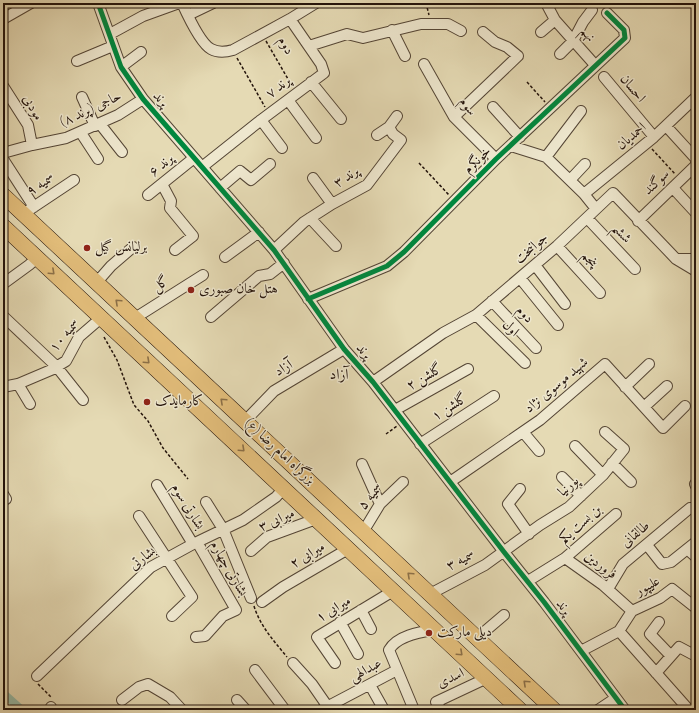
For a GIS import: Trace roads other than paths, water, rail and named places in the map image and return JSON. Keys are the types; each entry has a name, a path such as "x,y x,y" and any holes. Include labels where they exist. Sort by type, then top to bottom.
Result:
{"highway":[{"name":"بزرگراه امام رضا (ع)","path":"3,195 29,210 97,282 554,710"},
{"name":"بزرگراه امام رضا (ع)","path":"3,226 98,320 284,488 520,710"}],"street":[{"path":"3,19 31,3"},
{"name":"پرند","path":"98,3 121,67 143,99 274,250 344,349 395,410 528,581 625,710"},
{"path":"110,34 143,16 179,3"},
{"path":"182,3 201,38 211,49 224,52 233,50 316,3"},
{"path":"188,15 213,3"},
{"name":"نهم","path":"546,3 555,20 595,65"},
{"path":"560,54 574,41 583,22 592,10"},
{"name":"خونگرم","path":"308,298 387,266 404,252 496,160 625,38 624,30 607,13"},
{"name":"پرند ۷","path":"202,167 292,96 324,73 321,64 290,19"},
{"path":"541,32 555,20"},
{"path":"309,46 347,34 363,38 421,24 448,24 461,31"},
{"path":"392,30 405,56"},
{"path":"454,117 518,56 507,47 495,42 483,32"},
{"path":"77,61 113,46"},
{"path":"121,67 141,52"},
{"name":"سوم","path":"424,64 454,117 496,160"},
{"name":"احسان","path":"604,77 650,140"},
{"path":"311,82 341,119"},
{"name":"مودبی","path":"3,86 28,125 32,145"},
{"path":"292,96 316,138"},
{"path":"82,97 98,125 122,152"},
{"name":"احمدیان","path":"584,194 650,140 695,98"},
{"name":"حاجی (پرند ۸)","path":"3,153 81,133 118,115 143,99"},
{"path":"493,106 520,137"},
{"path":"546,157 581,111"},
{"path":"377,135 389,127 397,116"},
{"path":"265,117 282,148"},
{"path":"666,126 696,164"},
{"name":"پرند ۳","path":"274,250 310,218 366,185 401,140 393,134 389,127"},
{"path":"81,133 98,159"},
{"path":"511,146 546,157 584,194 596,209"},
{"name":"پرند ۶","path":"148,195 194,158"},
{"path":"3,159 29,210"},
{"path":"220,188 240,171 251,180 270,164"},
{"path":"570,180 585,164"},
{"name":"سوگند","path":"638,221 696,164"},
{"path":"313,178 332,204"},
{"name":"سمیه ۹","path":"29,210 74,180"},
{"path":"162,184 171,201 170,208 193,236 175,250"},
{"path":"673,188 696,213"},
{"name":"جوانبخت","path":"373,382 443,333 476,315 536,265 613,194 676,260 696,271"},
{"path":"310,218 336,246"},
{"name":"ششم","path":"587,218 635,269"},
{"path":"225,257 259,232"},
{"name":"پنجم","path":"557,246 600,293"},
{"path":"97,282 111,266 133,247"},
{"path":"3,284 37,258"},
{"path":"676,260 696,259"},
{"path":"210,317 259,276 270,274 284,263"},
{"path":"536,265 565,304"},
{"name":"گل","path":"135,318 202,275"},
{"path":"520,278 558,325"},
{"name":"دوم","path":"492,301 536,348"},
{"name":"اول","path":"476,315 525,363"},
{"path":"3,316 56,366 83,400"},
{"name":"سمیه ۱۰","path":"3,387 18,384 66,361 79,337 98,320"},
{"name":"آزاد","path":"245,421 274,391 344,349"},
{"name":"شهید موسوی نژاد","path":"450,482 540,420 604,364 663,428 686,406"},
{"path":"625,387 649,364"},
{"name":"گلشن ۲","path":"395,410 468,369"},
{"path":"18,384 30,404"},
{"path":"644,407 667,386"},
{"name":"گلشن ۱","path":"420,444 494,396"},
{"path":"523,432 539,451"},
{"name":"پورنیا","path":"504,552 569,507 603,474 624,449 605,432"},
{"path":"575,446 603,474"},
{"path":"612,463 631,482"},
{"path":"362,464 380,504"},
{"path":"562,477 581,496"},
{"name":"سمیه ۵","path":"363,532 380,504 403,482"},
{"name":"بشارتی سوم","path":"157,485 195,543"},
{"name":"بشارتی","path":"37,676 151,567 195,543 243,520 276,497 284,488"},
{"path":"520,489 508,504 529,534"},
{"path":"206,502 223,529 251,598"},
{"name":"طالقانی","path":"608,589 623,564 690,508"},
{"name":"بن بست یکم","path":"565,558 616,514"},
{"path":"139,516 192,597 172,616"},
{"name":"میرابی ۳","path":"251,551 267,537 316,518"},
{"path":"647,545 662,564 670,562 696,542"},
{"name":"بشارتی چهارم","path":"195,543 236,610 222,616 205,636 196,637"},
{"name":"میرابی ۲","path":"262,602 283,587 348,549"},
{"path":"687,549 696,557"},
{"name":"سمیه ۳","path":"430,594 504,552"},
{"name":"فروردین","path":"528,581 565,558 608,589 632,611"},
{"name":"علیپور","path":"632,611 660,598 672,589 696,608"},
{"name":"میرابی ۱","path":"335,663 317,637 393,591"},
{"path":"360,610 372,629"},
{"path":"581,651 619,631 632,611"},
{"path":"476,638 504,615"},
{"path":"416,633 422,618"},
{"path":"340,622 358,654"},
{"path":"659,622 650,634 671,656"},
{"name":"عبدالهی","path":"326,709 397,670 389,650 392,644 416,633 434,630"},
{"path":"619,631 688,710"},
{"path":"656,673 679,647 696,656"},
{"path":"293,663 312,684 326,709"},
{"path":"255,670 285,710"},
{"path":"397,670 414,710"},
{"name":"اسدی","path":"441,710 436,702 487,678"},
{"path":"122,700 148,684 170,697 182,710"},
{"path":"370,685 384,710"},
{"path":"598,710 616,698"},
{"path":"237,700 246,710"}],"waterway":[{"path":"3,693 22,710"}],"place":[{"name":"برلیانس گیل","path":"87,248"},
{"name":"هتل خان صبوری","path":"191,290"},
{"name":"کارمایدک","path":"147,402"},
{"name":"دیلی مارکت","path":"429,633"}],"district":[{"name":"آزاد","path":"339,375"}]}
